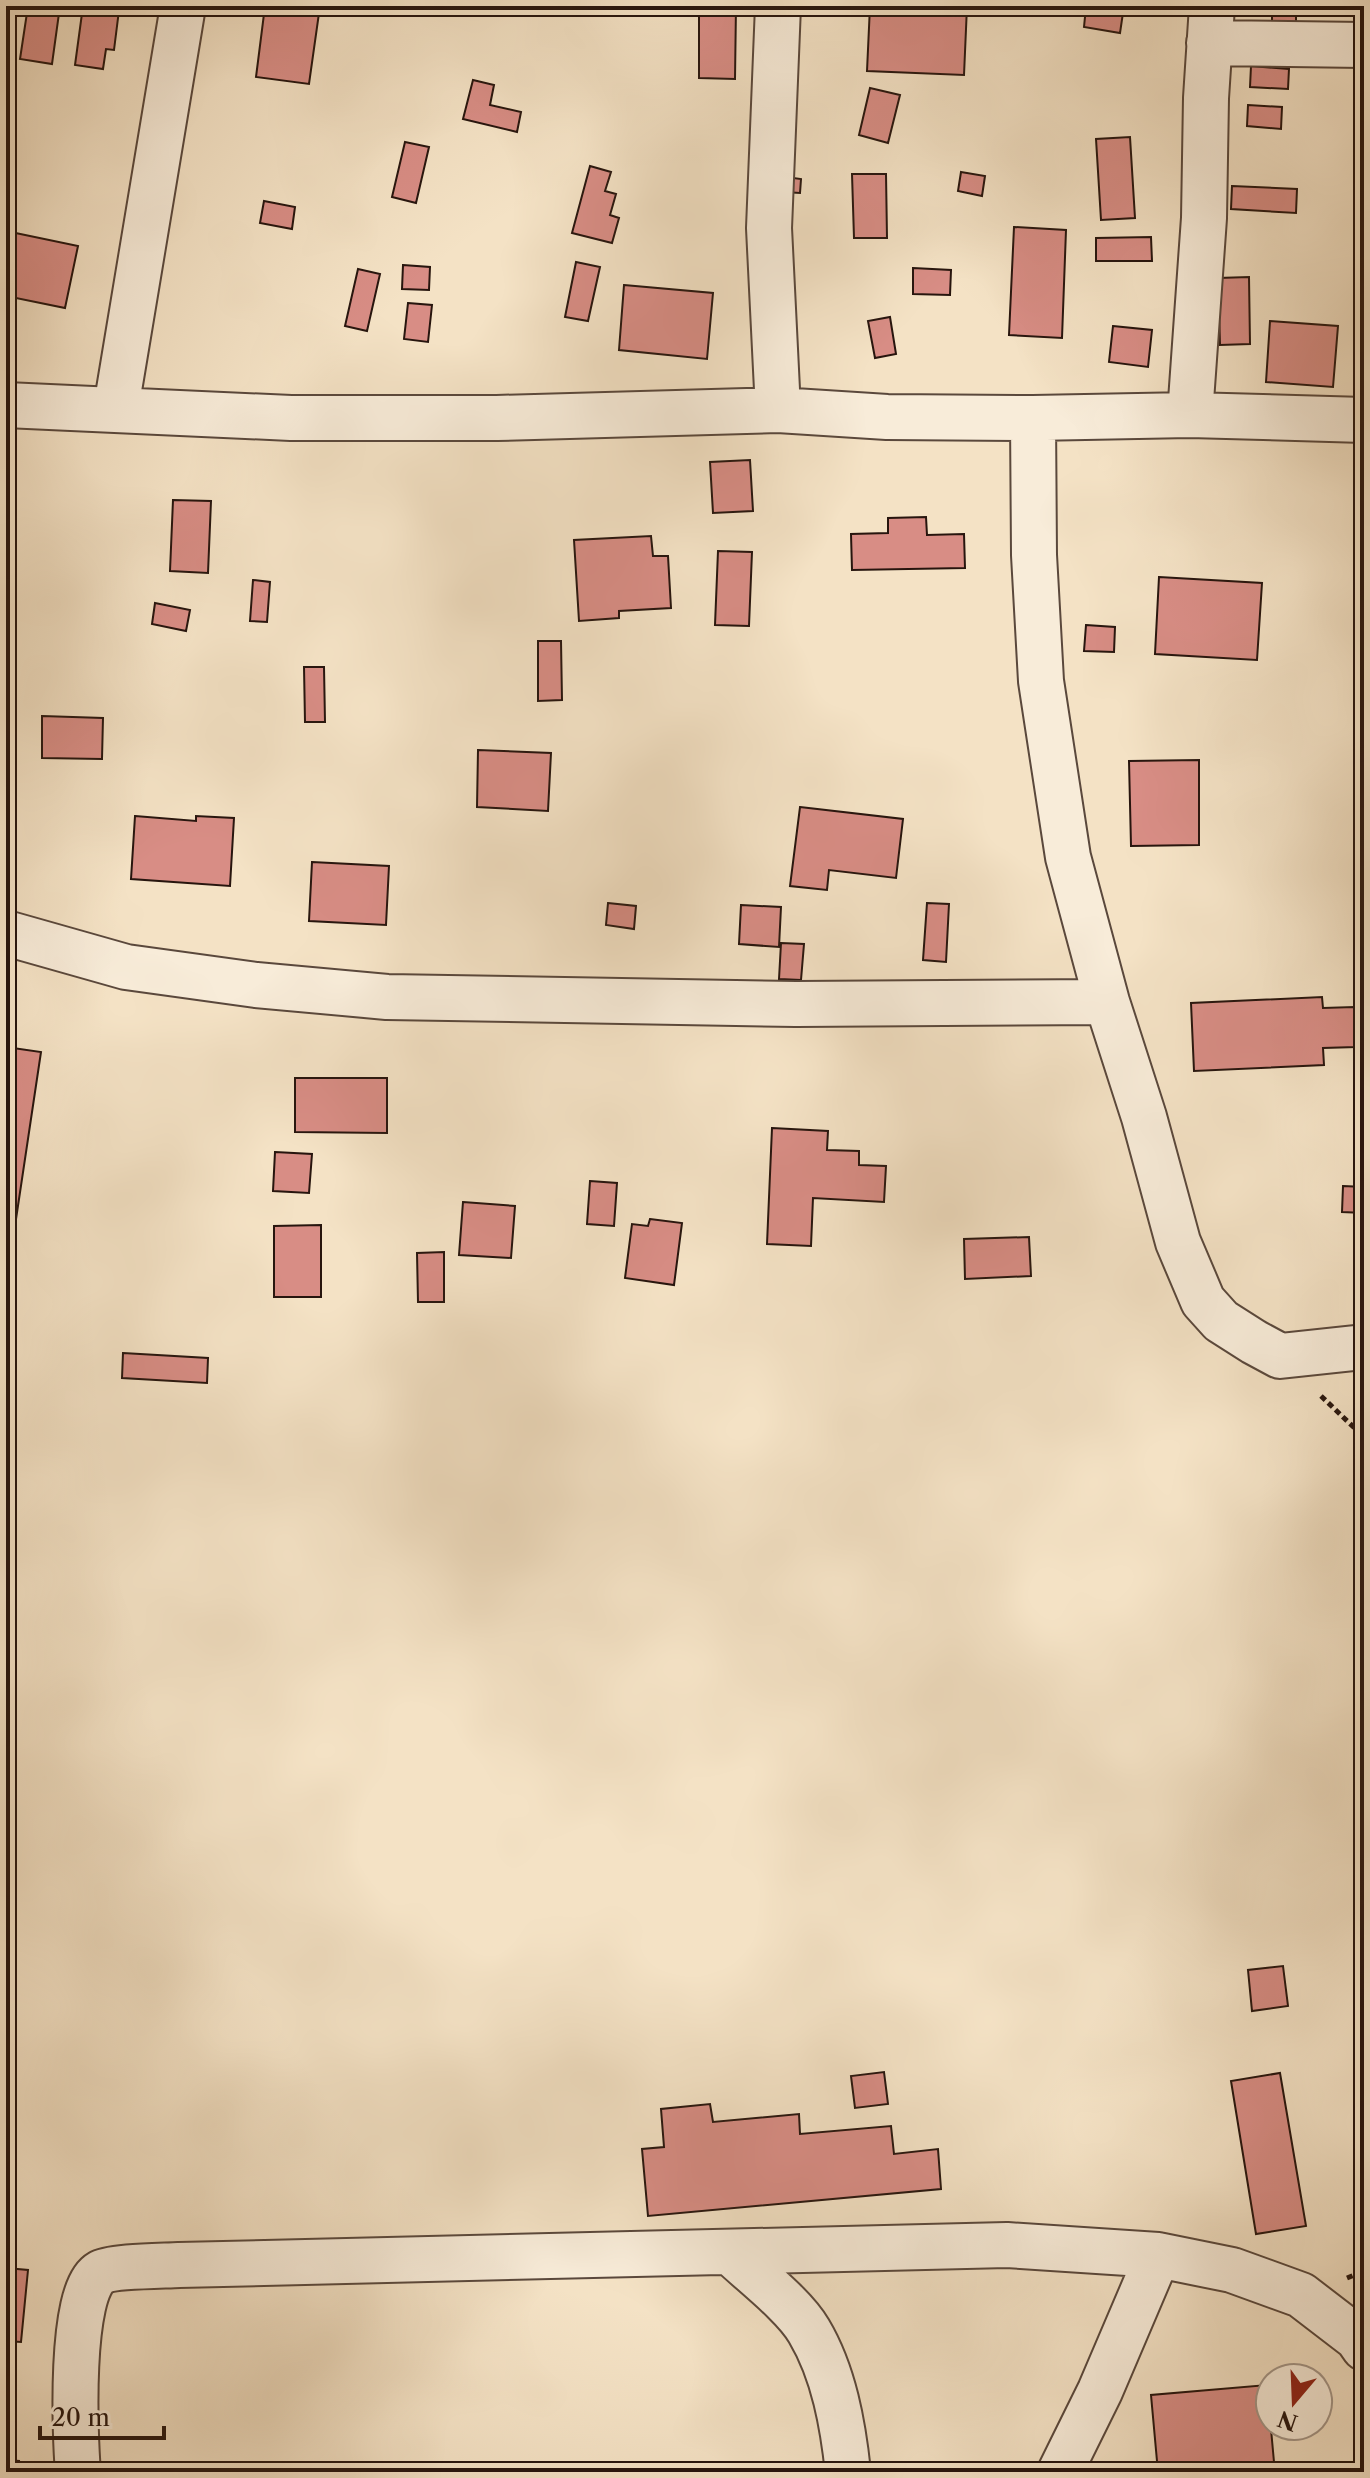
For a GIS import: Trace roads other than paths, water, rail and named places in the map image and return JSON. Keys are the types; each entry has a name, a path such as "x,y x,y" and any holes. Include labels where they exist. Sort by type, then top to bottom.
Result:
{"street":[{"path":"116,408 183,6"},
{"path":"778,6 769,228 778,410"},
{"path":"1190,415 1204,218 1210,25 1364,45"},
{"path":"6,405 322,418 497,418 778,410 887,417 1190,415 1364,420"},
{"path":"1033,418 1034,555 1041,681 1068,857 1178,1242 1203,1301 1221,1321 1280,1356 1364,1347"},
{"path":"6,933 126,967 256,985 387,997 796,1004 1107,1002"},
{"path":"78,2472 75,2443 76,2361 81,2315 91,2280 102,2271 179,2265 1007,2245 1158,2255 1232,2270 1301,2295 1357,2338 1364,2348"},
{"path":"731,2253 808,2329 823,2362 843,2423 848,2472"},
{"path":"1060,2472 1100,2391 1158,2255"}]}
